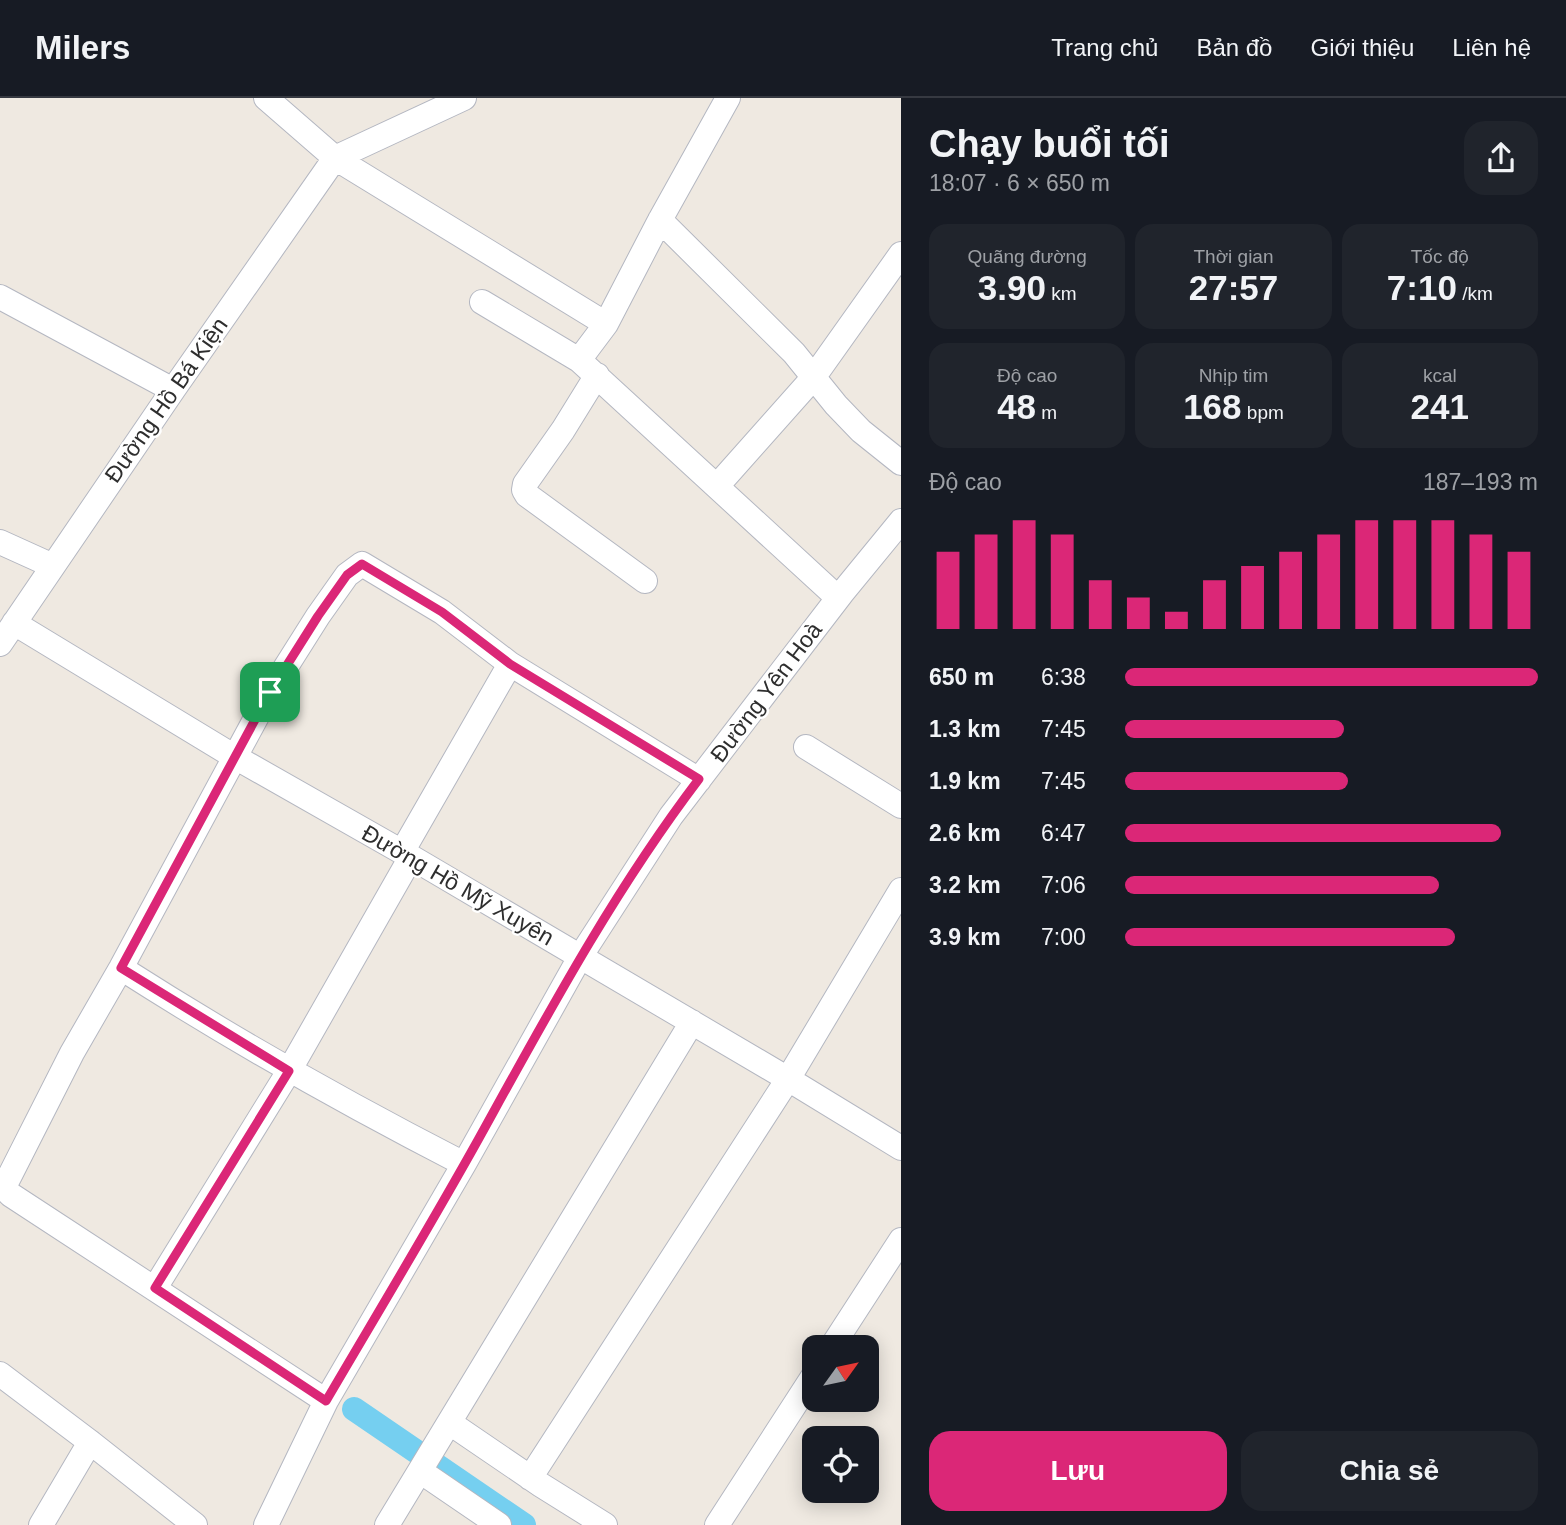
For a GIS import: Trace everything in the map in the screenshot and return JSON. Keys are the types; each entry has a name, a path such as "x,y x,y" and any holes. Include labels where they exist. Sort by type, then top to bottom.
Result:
{"street":[{"path":"266,98 335,158 606,324"},
{"path":"335,158 464,98"},
{"path":"645,581 527,495 525,484 563,430 606,324 728,98"},
{"name":"Đường Hồ Bá Kiện","path":"0,644 335,158"},
{"path":"660,220 794,353 836,405 901,463"},
{"path":"717,486 813,378 901,254"},
{"path":"0,297 173,390"},
{"path":"482,302 588,368 838,598"},
{"name":"Đường Yên Hoà","path":"266,1525 326,1401 580,957 671,816 838,598 898,530"},
{"path":"0,542 53,566"},
{"path":"326,1401 6,1190 8,1178 72,1053 270,692 347,575 362,564 442,612 510,664 699,779"},
{"name":"Đường Hồ Mỹ Xuyên","path":"14,623 235,757 406,854 901,1148"},
{"path":"155,1288 289,1071 510,664"},
{"path":"806,747 901,806"},
{"path":"530,1478 788,1079 901,890"},
{"path":"121,968 289,1071 464,1164"},
{"path":"387,1525 692,1022"},
{"path":"839,1335 901,1240"},
{"path":"0,1374 195,1525"},
{"path":"717,1525 802,1394"},
{"path":"450,1423 605,1525"},
{"path":"41,1525 90,1442"},
{"path":"426,1461 499,1525"}],"waterway":[{"path":"354,1409 524,1525"}],"route":[{"path":"362,564 442,612 510,664 699,779 671,816 580,957 326,1401 155,1288 289,1071 121,968 270,692 347,575 362,564"}]}
